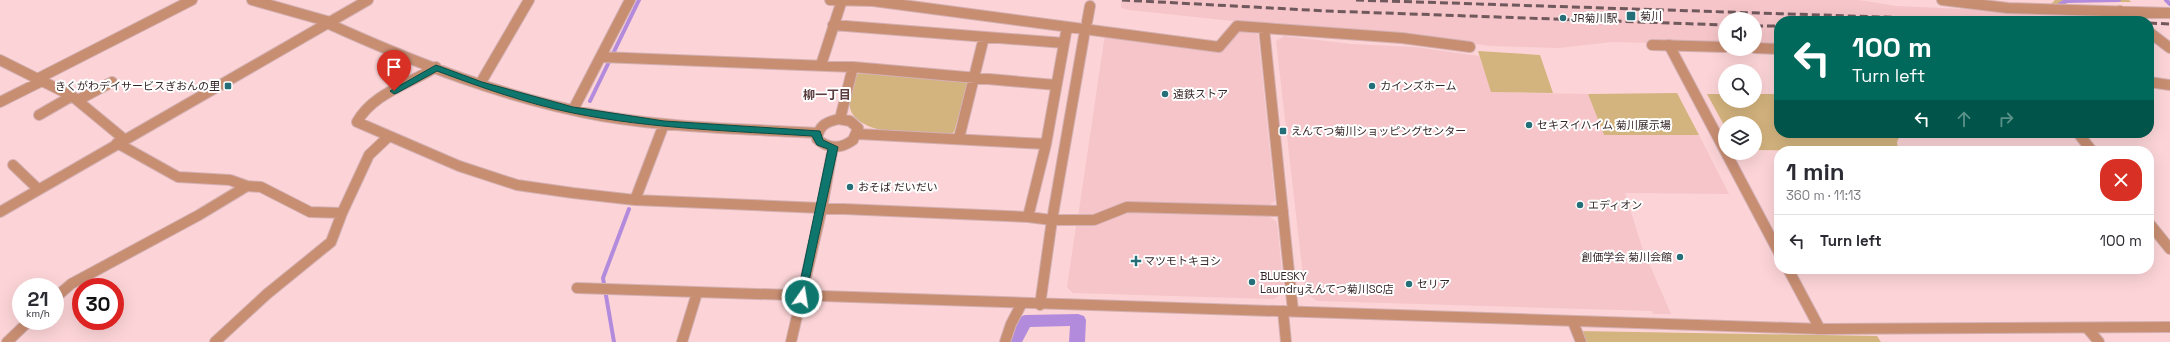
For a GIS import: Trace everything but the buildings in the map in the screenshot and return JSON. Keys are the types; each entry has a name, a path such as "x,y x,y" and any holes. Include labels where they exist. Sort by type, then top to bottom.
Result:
{"street":[{"path":"0,102 192,0"},
{"path":"252,0 328,23 385,50 480,84 573,110 664,124 817,133"},
{"path":"0,212 120,141 368,0"},
{"path":"480,84 529,0"},
{"path":"573,110 630,0"},
{"path":"830,0 873,1 1220,47 1237,26 1402,38 1470,47"},
{"path":"821,65 842,0"},
{"path":"1942,0 2008,8 2119,10 2170,14"},
{"path":"1087,22 1090,6"},
{"path":"2119,10 2128,16"},
{"path":"833,25 1064,43"},
{"path":"1028,217 1046,144 1067,27"},
{"path":"1264,28 1283,211 1288,311 1286,342"},
{"path":"1040,305 1052,220 1084,36"},
{"path":"2154,36 2170,48"},
{"path":"959,138 975,79 984,37"},
{"path":"1652,45 1718,47"},
{"path":"1669,45 1774,244"},
{"path":"1762,48 1774,49"},
{"path":"601,56 853,67 1056,85"},
{"path":"0,60 42,79 75,98 120,141 178,177 230,180 247,186 261,187 310,212 342,213"},
{"path":"436,67 369,105 359,115 357,122 388,137 459,166 517,185 634,200 1028,217 1052,220 1094,220 1127,207 1283,211"},
{"path":"840,119 853,67"},
{"path":"39,115 112,82"},
{"path":"2154,83 2170,85"},
{"path":"840,119 851,121 858,128 858,134 852,142 846,145 833,147 820,143 817,139 817,133 826,122 840,119"},
{"path":"634,200 664,124"},
{"path":"858,134 959,138 1046,144"},
{"path":"216,342 267,294 331,242 342,213 369,155 388,137"},
{"path":"2082,138 2088,146"},
{"path":"791,342 822,208 833,147"},
{"path":"13,165 38,189"},
{"path":"64,290 71,284 199,215 247,186"},
{"path":"2154,228 2170,249"},
{"path":"1791,274 1820,329"},
{"path":"577,288 697,294 1288,311 1573,322 1820,329 2088,329 2170,327"},
{"path":"682,342 697,294"},
{"path":"1005,342 1011,324 1022,303"},
{"path":"1573,322 1581,342"},
{"path":"2088,329 2099,342"},
{"path":"0,339 7,342 20,330"}],"shaded area":[{"path":"1121,0 1859,0 1897,6 2117,16 1774,16 1774,46 1762,46 1762,12 1718,12 1718,45 1612,42 1559,48 1491,46 1414,36 1251,23 1121,8"},
{"path":"2055,0 2129,0 2131,2 2068,2 2065,5 2051,4"},
{"name":"えんてつ菊川ショッピングセンター","path":"1251,30 1258,35 1275,201 1267,207 1133,203 1098,216 1078,217 1105,34 1224,50 1238,32"},
{"name":"えんてつ菊川ショッピングセンター","path":"1284,36 1351,44 1415,47 1479,56 1492,92 1588,94 1604,135 1699,135 1729,194 1625,193 1642,247 1671,314 1653,314 1652,311 1317,301 1305,293 1276,41"},
{"path":"1478,51 1540,55 1553,93 1491,92"},
{"path":"861,72 964,81 968,84 954,132 949,135 893,132 865,125 856,118 850,108 851,92 856,75"},
{"path":"1677,93 1699,135 1604,135 1588,94"},
{"path":"1707,94 1718,94 1718,108 1762,108 1762,94 1774,94 1774,138 1899,138 1897,146 1774,146 1774,150 1762,150 1762,116 1719,116"},
{"path":"1131,212 1267,215 1277,222 1284,292 1274,299 1073,293 1067,287 1076,226 1098,224"},
{"path":"1576,331 1877,336 1881,342 1581,342"}],"waterway":[{"path":"590,101 639,0"},
{"path":"2060,4 2066,1 2119,0"},
{"path":"2166,0 2170,4"},
{"path":"614,342 603,278 629,209"},
{"path":"1014,342 1025,321 1078,320 1077,342"}],"railway":[{"path":"1122,0 1327,11 1718,25"},
{"path":"1356,0 1851,16"},
{"path":"2154,23 2170,24"},
{"path":"1762,26 1774,26"}],"place":[{"name":"菊川","path":"1631,16"},
{"name":"JR菊川駅","path":"1563,18"},
{"name":"きくがわデイサービスぎおんの里","path":"228,86"},
{"name":"カインズホーム","path":"1372,86"},
{"name":"遠鉄ストア","path":"1165,94"},
{"name":"セキスイハイム 菊川展示場","path":"1529,125"},
{"name":"えんてつ菊川ショッピングセンター","path":"1283,131"},
{"name":"おそば だいだい","path":"850,187"},
{"name":"エディオン","path":"1580,205"},
{"name":"創価学会 菊川会館","path":"1680,257"},
{"name":"マツモトキヨシ","path":"1136,261"},
{"name":"BLUESKY Laundryえんてつ菊川SC店","path":"1252,282"},
{"name":"セリア","path":"1409,284"}],"district":[{"name":"柳一丁目","path":"827,95"}],"route":[{"path":"394,91 436,67 480,84 573,110 664,124 817,133 817,139 820,143 825,146 833,147 822,208 802,297"}]}
